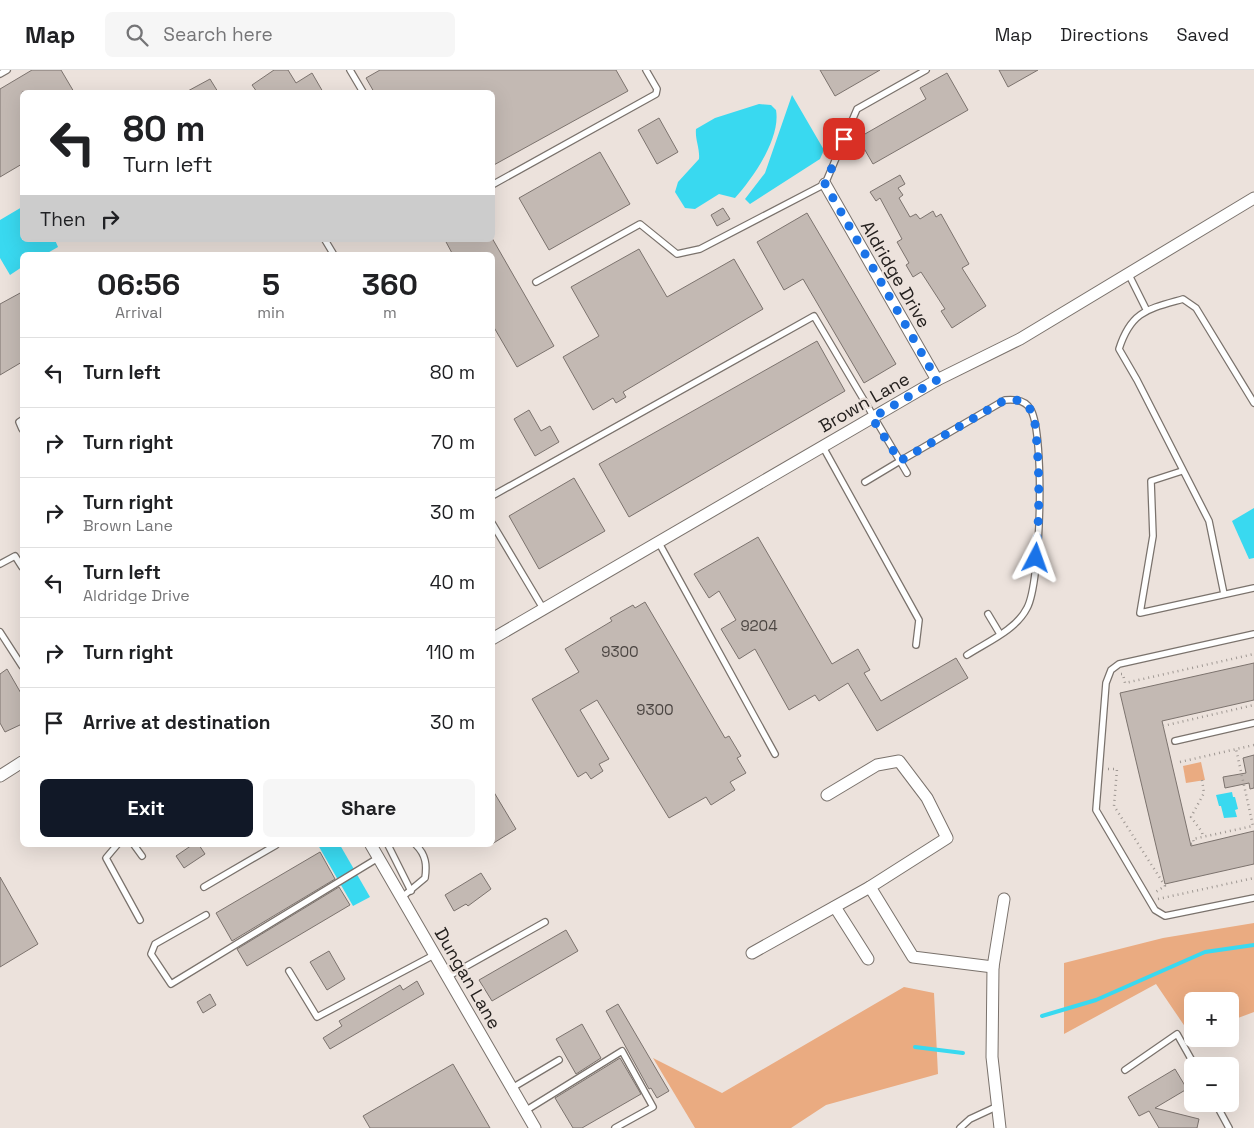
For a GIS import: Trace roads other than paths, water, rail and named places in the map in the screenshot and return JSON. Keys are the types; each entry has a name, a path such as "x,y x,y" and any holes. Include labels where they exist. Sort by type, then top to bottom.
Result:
{"street":[{"name":"Aldridge Drive","path":"825,184 937,380"},
{"name":"Brown Lane","path":"495,637 937,380 1020,338 1254,198"},
{"path":"752,953 870,887 946,838 927,798 899,761 877,765 827,795"},
{"path":"0,776 20,763"},
{"name":"Dungan Lane","path":"375,852 535,1128"},
{"path":"870,887 913,957 993,967"},
{"path":"1000,1128 992,1056 993,967 1004,899"},
{"path":"835,907 868,958"}],"lane":[{"path":"0,74 7,70"},
{"path":"350,70 362,90"},
{"path":"495,183 656,94 657,89 646,70"},
{"path":"536,282 640,224 677,254 700,249 825,184 857,109 926,70"},
{"path":"1128,273 1146,309"},
{"path":"1224,594 1209,521 1137,380 1118,349 1125,330 1146,309 1183,299 1196,308 1254,403"},
{"path":"495,494 814,316 872,418 907,473"},
{"path":"865,482 1005,400 1015,399 1025,403 1031,410 1035,424 1039,471 1039,522 1034,576 1028,608 1017,621 1000,634 967,654"},
{"path":"823,447 919,620 916,645"},
{"path":"1182,471 1151,481 1153,536 1140,612 1254,588"},
{"path":"495,528 544,610"},
{"path":"659,543 775,754"},
{"path":"0,564 15,556 20,564"},
{"path":"988,614 1000,634"},
{"path":"0,632 20,663"},
{"path":"1254,634 1119,664 1111,670 1106,683 1096,810 1155,910 1165,916 1254,898"},
{"path":"1175,741 1254,723"},
{"path":"116,847 106,858 140,920"},
{"path":"135,847 142,856"},
{"path":"204,887 273,847"},
{"path":"389,847 411,891"},
{"path":"401,898 425,878 427,866 422,851 418,847"},
{"path":"206,915 155,944 151,954 171,984 375,852"},
{"path":"447,977 545,922"},
{"path":"289,971 317,1017 434,955"},
{"path":"1125,1070 1178,1034 1190,1057"},
{"path":"525,1111 622,1051 653,1107 615,1128"},
{"path":"512,1088 559,1060"},
{"path":"960,1128 970,1119 998,1106"},
{"path":"1221,1112 1230,1128"}],"water":[{"path":"792,95 824,150 820,159 750,204 745,199 765,173"},
{"path":"759,104 771,105 776,110 776,121 770,145 750,180 735,198 719,194 695,209 685,208 675,192 678,182 699,159 696,129 715,118"},
{"path":"20,208 20,242 56,242 58,247 49,252 20,252 20,268 10,275 0,258 0,220"},
{"path":"1254,508 1254,558 1249,559 1232,521"},
{"path":"1232,792 1238,809 1235,810 1237,817 1224,818 1216,795"},
{"path":"319,847 341,847 370,897 353,906"}],"waterway":[{"path":"1042,1016 1096,1000 1205,952 1254,945"},
{"path":"915,1047 963,1053"}]}
